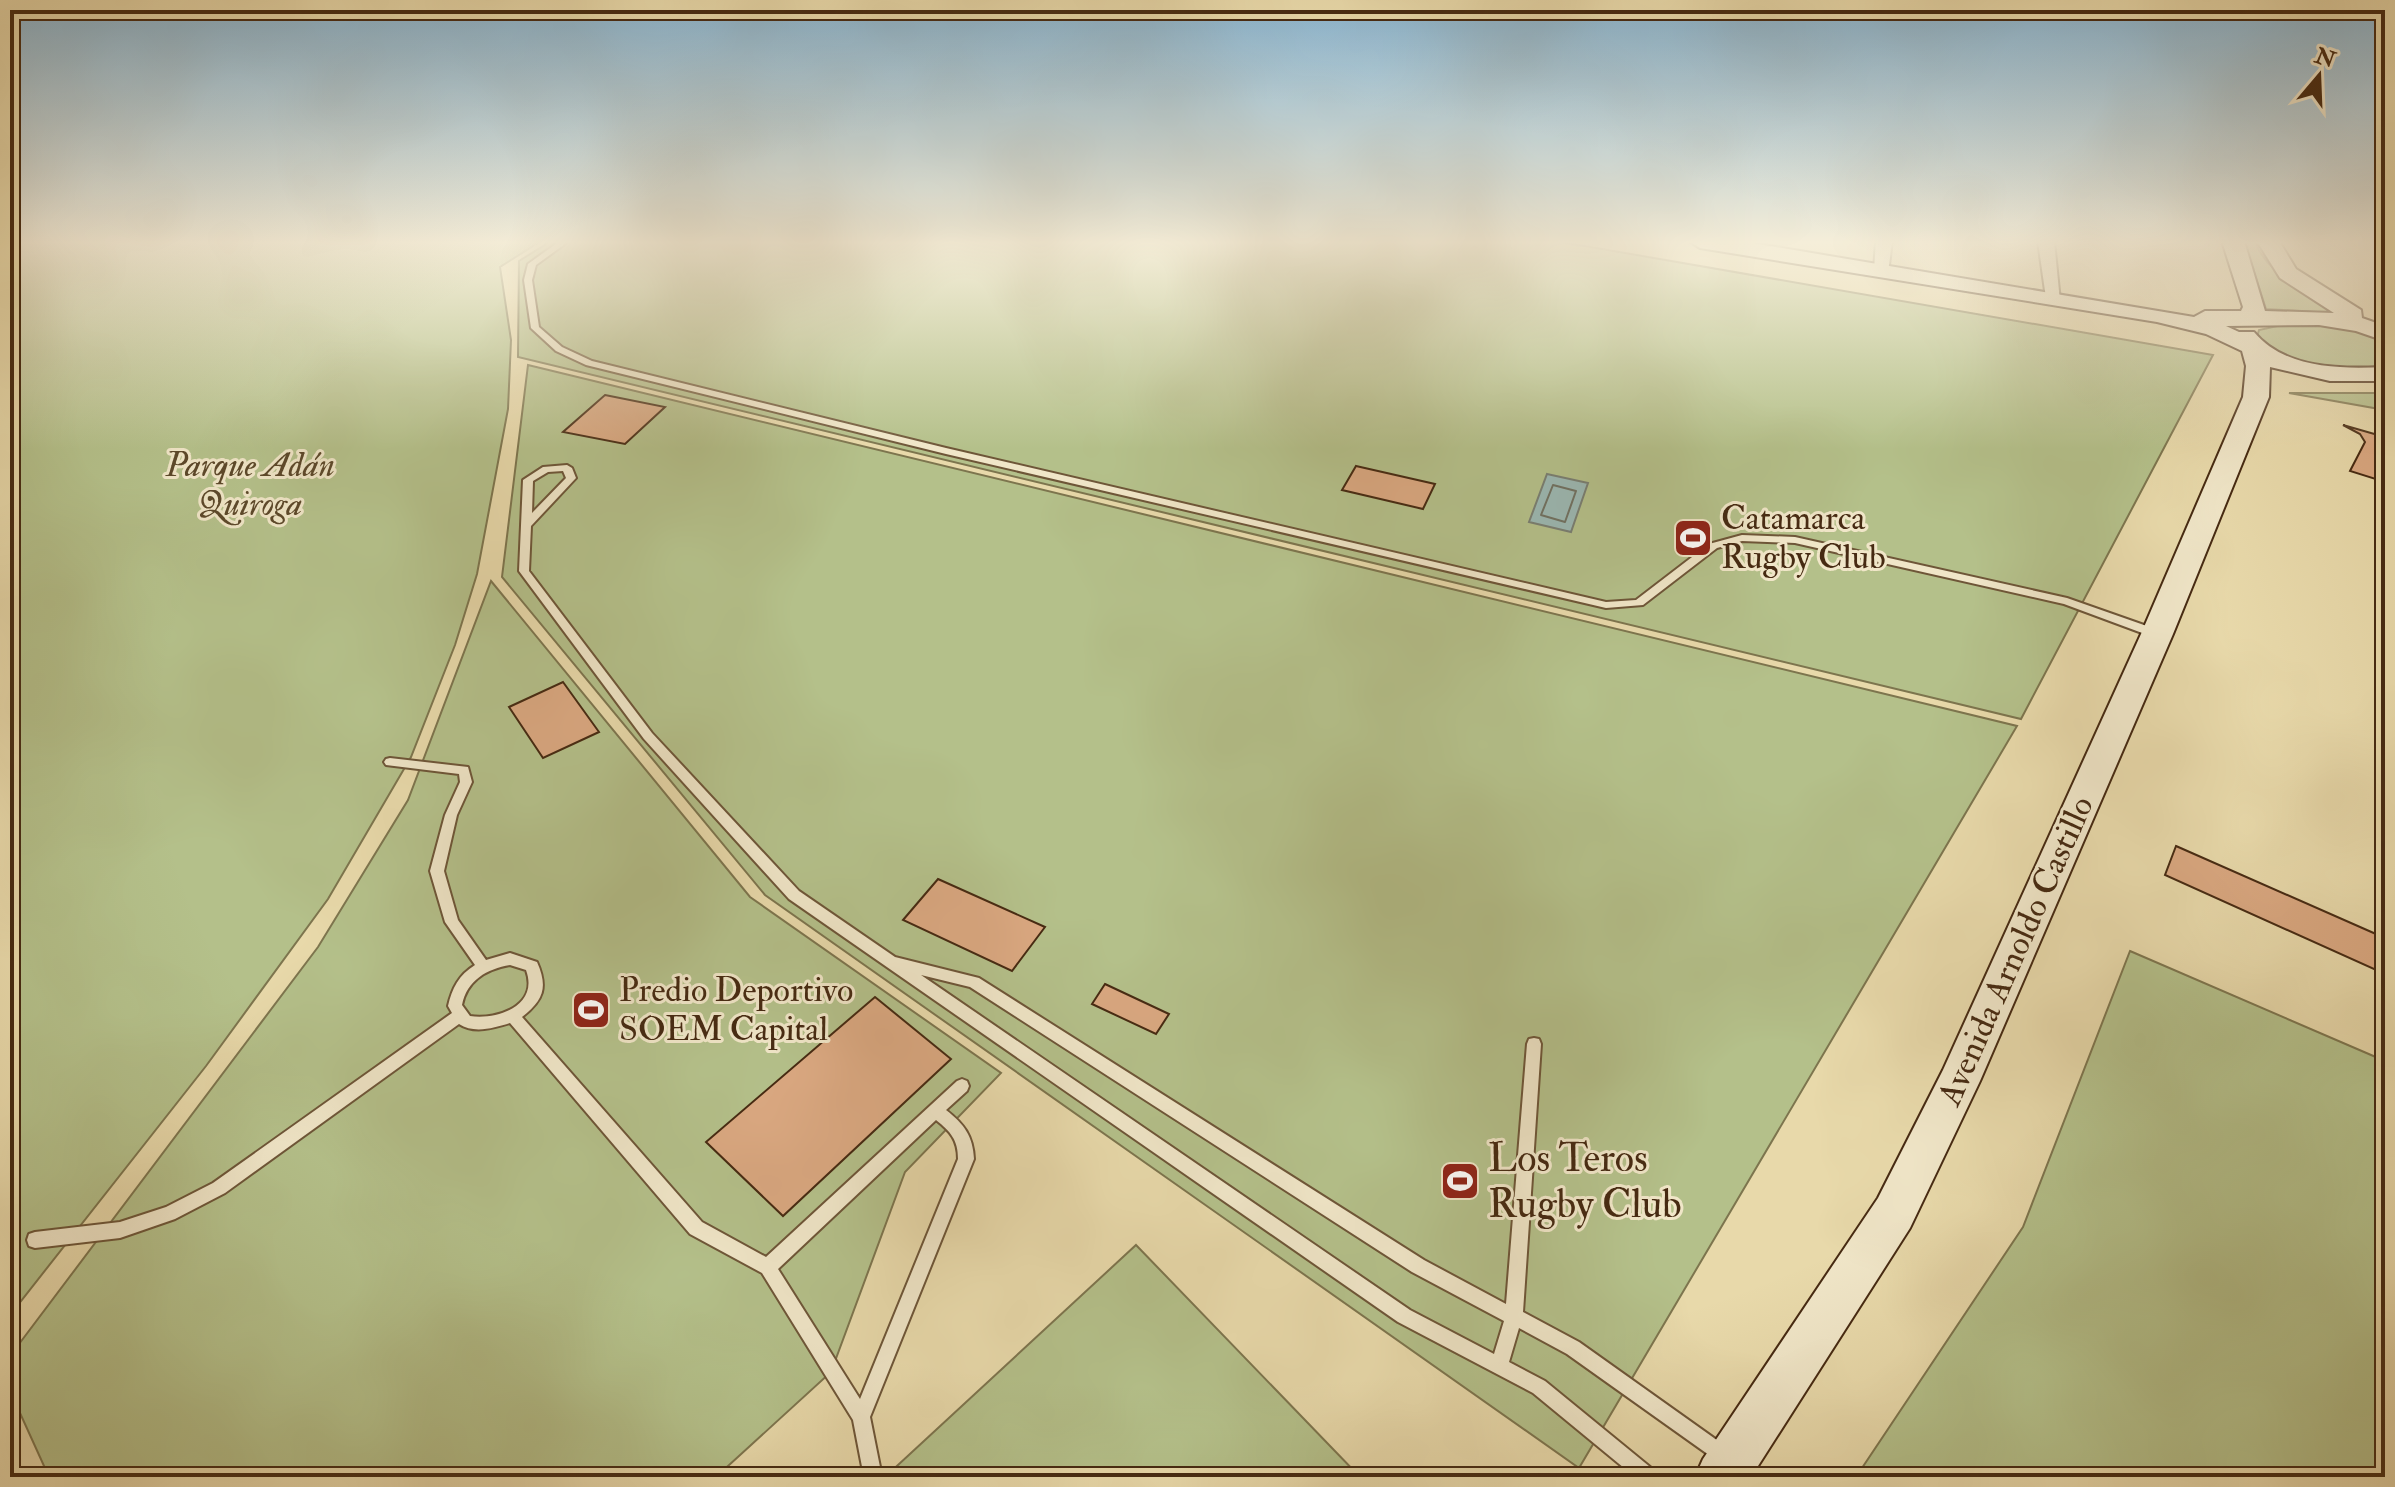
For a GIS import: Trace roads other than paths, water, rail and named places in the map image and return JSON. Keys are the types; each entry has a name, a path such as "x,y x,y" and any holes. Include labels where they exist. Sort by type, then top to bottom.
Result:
{"main road":[{"path":"2129,310 2214,329 2285,364 2340,373"},
{"name":"Avenida Arnoldo Castillo","path":"1726,1468 1894,1213 1959,1081 2157,634 2256,397 2258,366 2243,326 2253,310"},
{"path":"2347,310 2383,333"},
{"path":"2157,315 2321,318 2383,333"},
{"path":"2256,397 2274,380 2285,376 2340,373 2382,375"}],"lane":[{"path":"532,310 535,328 559,349 589,363 946,451 1606,605 1639,603 1713,546 1742,538 1795,540 2067,601 2157,634"},
{"path":"527,524 566,485 571,478 567,468 546,469 528,480 524,571 648,736 794,895 1404,1316 1539,1387 1649,1477"},
{"path":"390,762 464,770 466,782 451,815 437,871 452,922 483,966"},
{"path":"497,961 523,961 537,974 533,996 513,1016 488,1025 466,1022 455,1006 461,985 483,966 497,961"},
{"path":"888,961 974,982 1418,1266 1573,1348 1726,1468"},
{"path":"35,1240 120,1230 169,1214 219,1188 459,1016"},
{"path":"513,1016 696,1228 768,1267 861,1417 873,1477"},
{"path":"1499,1366 1514,1315 1534,1044"},
{"path":"768,1267 962,1086"},
{"path":"861,1417 966,1159 966,1142 961,1130 935,1111"}],"water":[{"path":"1547,474 1588,483 1571,532 1529,522"}],"place":[{"name":"Catamarca Rugby Club","path":"1693,538"},
{"name":"Predio Deportivo SOEM Capital","path":"591,1010"},
{"name":"Los Teros Rugby Club","path":"1460,1181"}],"park label":[{"name":"Parque Adán Quiroga","path":"250,484"}]}
